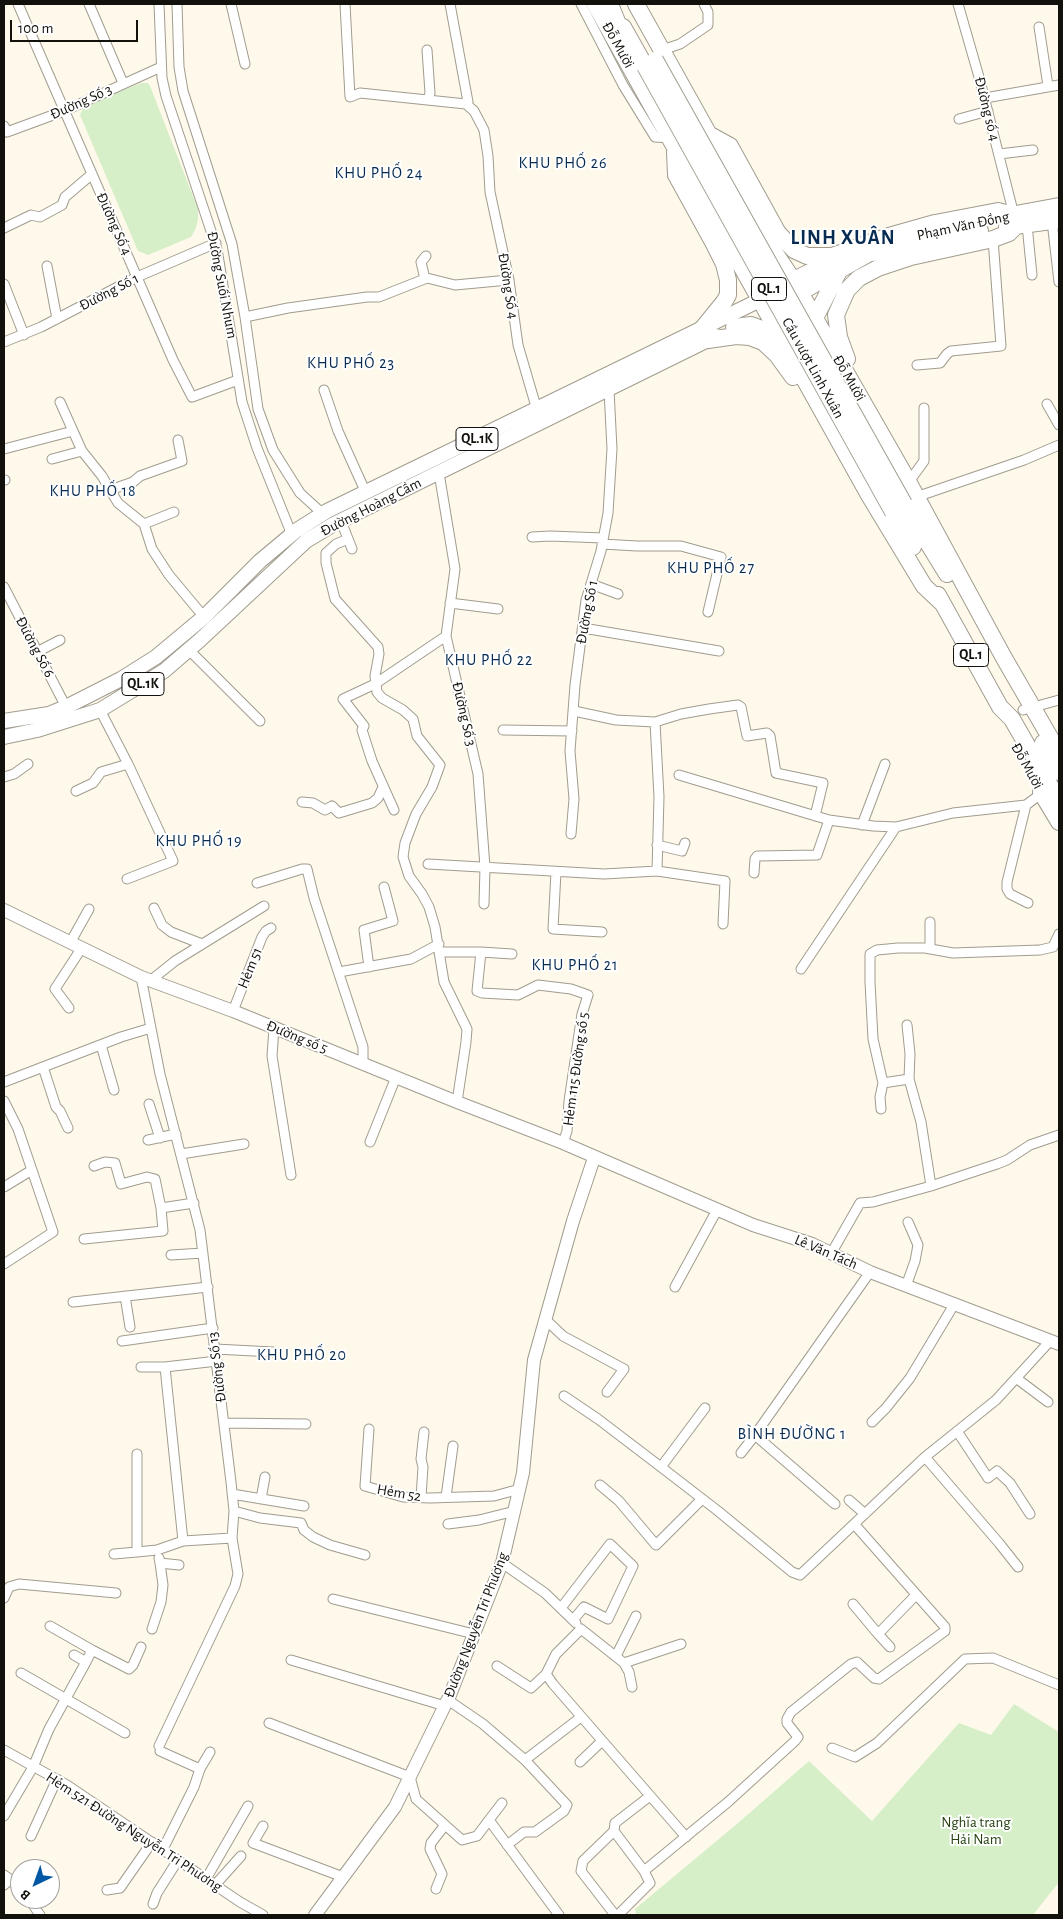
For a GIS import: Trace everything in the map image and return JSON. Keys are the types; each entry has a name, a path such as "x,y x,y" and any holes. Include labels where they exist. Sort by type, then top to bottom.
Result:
{"highway":[{"name":"Đỗ Mười","path":"595,4 869,495 924,586 942,604"},
{"name":"Đỗ Mười","path":"622,6 654,59 710,135 775,253 797,286 905,494 956,580 998,644 1059,772"},
{"path":"622,6 644,92"},
{"name":"Cầu vượt Linh Xuân","path":"654,59 905,494"},
{"path":"710,135 730,146 778,233 794,250 807,256 832,256 935,222 998,211 1019,222 1009,233 993,239 911,257 867,272 847,290 839,306 836,316 837,326 845,355 900,449 905,494"},
{"path":"672,143 676,175 724,264 728,280 728,295 705,334 750,337 770,347 794,380 848,476 869,495"},
{"name":"Phạm Văn Đồng","path":"1019,222 1059,206"},
{"name":"Phạm Văn Đồng","path":"763,305 797,286 812,271 840,269 869,253 1019,222 1056,221"},
{"path":"775,253 840,269 815,318 780,336 751,325 731,321 742,270 775,253"},
{"name":"Đỗ Mười","path":"905,494 942,604 1000,707 1012,719 1059,801"},
{"name":"Đỗ Mười","path":"956,580 981,633 1028,709 1059,753"},
{"name":"QL.1","path":"981,633 998,644"},
{"name":"Đỗ Mười","path":"1000,707 1003,722 1059,822"}],"main road":[{"name":"Đường Hoàng Cầm","path":"4,721 49,714 66,708 156,657 204,617 260,561 292,535 323,514 537,410 705,334 763,305"},
{"name":"Đường Hoàng Cầm","path":"4,737 38,730 100,710 164,671 306,541 340,521 609,390 705,334"},
{"name":"Đường số 5","path":"4,910 146,979 233,1011 563,1143 594,1158"},
{"name":"Lê Văn Tách","path":"594,1158 753,1225 832,1252 870,1272 1055,1342"},
{"name":"Đường Nguyễn Tri Phương","path":"315,1915 395,1807 446,1703 502,1563 523,1473 534,1360 573,1221 594,1158"}],"street":[{"name":"Đường Số 4","path":"18,4 173,360 192,398 238,380"},
{"path":"89,4 124,83"},
{"name":"Đường Suối Nhum","path":"159,4 161,67 166,96 216,243 242,402 257,448 292,535"},
{"path":"177,4 179,67 183,91 230,237 245,317 258,409 273,450 300,493 323,514"},
{"path":"231,4 245,64"},
{"path":"344,4 350,97 360,93 466,104 468,102 450,4"},
{"path":"580,4 623,85 654,137 672,143"},
{"path":"654,59 708,25 708,12 704,4"},
{"name":"Đường số 4","path":"958,4 1032,275"},
{"path":"1039,27 1048,86"},
{"path":"427,50 430,93 428,100"},
{"name":"Đường Số 3","path":"4,126 7,132 64,111 161,67"},
{"path":"985,98 1059,84"},
{"name":"Đường Số 4","path":"466,104 474,111 484,130 490,192 509,280 518,345 537,410"},
{"path":"958,119 988,111"},
{"path":"999,154 1033,150"},
{"path":"4,228 32,215 40,217 62,206 65,197 92,174"},
{"path":"1056,221 1059,282"},
{"path":"917,365 940,363 952,351 1001,346 993,239"},
{"name":"Đường Số 1","path":"4,342 24,335 57,319 137,277 216,243"},
{"path":"425,279 422,262 426,256"},
{"path":"47,266 57,319"},
{"path":"245,317 288,308 379,297 425,279 455,284 509,280"},
{"path":"4,284 24,335"},
{"path":"324,390 338,431 366,493"},
{"name":"Đường Số 1","path":"571,834 574,799 570,751 575,685 586,600 603,541 608,513 612,449 609,390"},
{"path":"60,402 82,451 102,476 118,503 144,524 152,549 169,575 204,617"},
{"path":"1047,404 1059,425"},
{"path":"905,494 924,461 924,408"},
{"path":"4,449 73,431"},
{"path":"110,490 133,482 140,476 182,461 178,440"},
{"path":"905,494 1024,460 1059,445"},
{"path":"52,459 82,451"},
{"name":"Đường Số 3","path":"439,473 454,562 454,583 446,636 478,774 485,867 484,904"},
{"path":"144,524 174,512"},
{"path":"340,521 352,549"},
{"path":"532,537 550,536 637,546 681,546 721,557 708,612"},
{"path":"348,539 336,544 326,553 326,563 335,599 378,647 380,654 375,676 377,692 382,698 414,719 417,736 440,765 432,787 416,814 405,843 403,857 410,876 429,907 439,948 444,982 467,1029 457,1102"},
{"path":"591,584 618,594"},
{"name":"Đường Số 6","path":"4,587 66,708"},
{"path":"450,603 498,609"},
{"path":"583,628 719,651"},
{"path":"394,810 383,787 362,730 364,726 342,699 375,684 446,636"},
{"path":"37,652 60,640"},
{"path":"189,650 260,721"},
{"path":"1028,709 1059,700"},
{"path":"574,711 616,720 655,722 680,714 738,705 744,714 747,736 767,733 770,736 776,773 823,783 814,816"},
{"path":"100,710 128,764 173,861 127,879"},
{"path":"655,722 659,796 657,871"},
{"path":"503,730 572,731"},
{"path":"4,777 14,774 28,764"},
{"path":"76,792 93,783 101,772 128,764"},
{"path":"862,825 886,764"},
{"path":"680,775 829,820 862,825 896,827 952,812 1026,805 1042,793"},
{"path":"302,802 313,803 325,810 332,806 339,813 372,803 378,798 383,787"},
{"path":"1026,805 1007,882 1007,889 1010,894 1028,903"},
{"path":"754,873 754,859 757,856 817,855 829,820"},
{"path":"801,969 896,827"},
{"path":"657,845 682,851 685,843"},
{"path":"428,864 604,874 657,871 725,882 723,924"},
{"path":"257,883 305,868 307,869 314,898 363,1047 363,1064"},
{"path":"556,872 553,929 602,932"},
{"path":"369,967 364,930 393,921 384,887"},
{"path":"146,979 264,906"},
{"path":"154,908 162,924 171,932 202,944"},
{"path":"69,1008 55,989 76,946 89,909"},
{"path":"930,922 930,949"},
{"name":"Hẻm 51","path":"233,1011 262,937 271,928"},
{"path":"881,1108 880,1097 883,1083 873,1039 870,954 877,950 898,948 930,949 953,953 1040,950 1053,946 1059,934"},
{"path":"339,972 411,959 439,948 512,954"},
{"name":"Hẻm 115 Đường số 5","path":"481,952 477,991 518,996 538,985 571,990 588,995 582,1014 569,1101 567,1131 563,1143"},
{"name":"Đường Số 13","path":"146,979 150,1028 200,1230 234,1511 232,1538 238,1574 235,1586 160,1748 200,1769"},
{"path":"907,1025 910,1054 909,1079 921,1122 931,1186"},
{"path":"4,1082 150,1028"},
{"path":"274,1028 272,1049 291,1175"},
{"path":"101,1045 114,1090"},
{"path":"43,1067 56,1106 60,1110 68,1128"},
{"path":"370,1142 396,1077"},
{"path":"883,1083 909,1079"},
{"path":"4,1104 18,1129 53,1232 4,1264"},
{"path":"149,1104 160,1138"},
{"path":"148,1140 176,1134"},
{"path":"832,1252 860,1203 873,1202 931,1186 997,1164 1030,1145 1059,1135"},
{"path":"181,1154 244,1144"},
{"path":"84,1240 163,1231 161,1208 155,1180 148,1177 120,1184 115,1163 105,1162 94,1166"},
{"path":"4,1187 32,1170"},
{"path":"161,1208 194,1203"},
{"path":"675,1288 717,1210"},
{"path":"906,1286 915,1261 918,1245 908,1222"},
{"path":"171,1255 203,1253"},
{"path":"741,1453 870,1272"},
{"path":"73,1302 208,1288"},
{"path":"126,1296 130,1327"},
{"path":"872,1422 910,1378 955,1303"},
{"path":"545,1319 563,1336 624,1370 607,1392"},
{"path":"122,1342 213,1328"},
{"path":"564,1396 598,1419 661,1467 792,1572 800,1576 924,1458 996,1400 1016,1378 1055,1342"},
{"path":"215,1349 273,1352"},
{"path":"141,1368 217,1361"},
{"path":"165,1367 183,1542"},
{"path":"1016,1378 1048,1402"},
{"path":"661,1467 705,1408"},
{"path":"224,1423 306,1424"},
{"name":"Hẻm 52","path":"369,1429 365,1486 403,1497 494,1496 520,1489"},
{"path":"421,1497 423,1467 421,1459 424,1432"},
{"path":"957,1432 988,1478 997,1471 1010,1483 1030,1514"},
{"path":"755,1435 835,1504"},
{"path":"446,1497 454,1446"},
{"path":"137,1454 137,1552"},
{"path":"924,1458 1018,1567"},
{"path":"260,1499 265,1478"},
{"path":"600,1485 619,1502 656,1545 702,1499"},
{"path":"232,1494 304,1506"},
{"path":"849,1500 865,1514"},
{"path":"234,1511 260,1518 301,1523 304,1530 313,1537 330,1545 364,1555"},
{"path":"448,1524 479,1520 515,1511"},
{"path":"644,1871 728,1802 795,1741 798,1737 788,1723 787,1718 791,1712 851,1664 857,1662 874,1678 879,1679 946,1631 945,1627 855,1525"},
{"path":"114,1554 157,1550 183,1542 232,1538"},
{"path":"562,1608 610,1544 633,1566 610,1621 584,1607 573,1620"},
{"path":"152,1629 161,1602 163,1585 157,1550"},
{"path":"160,1563 179,1565"},
{"path":"502,1563 545,1593 582,1629 624,1663 629,1672 632,1687"},
{"path":"4,1598 9,1587 19,1584 116,1593"},
{"path":"878,1634 916,1595"},
{"path":"333,1599 474,1634"},
{"path":"853,1604 890,1647"},
{"path":"616,1656 636,1616"},
{"path":"50,1626 129,1669 133,1666 141,1647"},
{"path":"497,1666 531,1688 546,1674 556,1654 582,1629"},
{"path":"624,1663 681,1644"},
{"path":"4,1816 92,1650"},
{"path":"74,1655 86,1662"},
{"path":"832,1748 856,1757 878,1743 965,1659 993,1658 1059,1684"},
{"path":"291,1660 446,1703 483,1724 525,1760 566,1802 567,1808 535,1832 524,1832 507,1845"},
{"path":"21,1673 126,1733"},
{"path":"546,1674 686,1837"},
{"path":"525,1760 581,1717"},
{"path":"269,1723 410,1777 416,1799 462,1840 477,1836 502,1803"},
{"path":"580,1762 602,1741"},
{"name":"Hẻm 521 Đường Nguyễn Tri Phương","path":"4,1750 57,1779 263,1915"},
{"path":"162,1849 210,1752"},
{"path":"31,1836 57,1779"},
{"path":"614,1831 644,1871 650,1883 616,1915 581,1871 583,1861 614,1831 615,1823 650,1796"},
{"path":"206,1879 248,1806"},
{"path":"489,1820 558,1915"},
{"path":"436,1889 442,1874 430,1849 431,1844 445,1825"},
{"path":"263,1826 254,1843 344,1877"},
{"path":"107,1890 120,1888 152,1842"},
{"path":"215,1885 241,1856"},
{"path":"153,1904 157,1893 178,1860"}],"green space":[{"path":"141,83 148,83 150,86 198,209 198,220 191,237 148,255 138,251 80,115 84,106"},
{"name":"Nghĩa trang Hải Nam","path":"1014,1704 1059,1732 1059,1882 1033,1915 636,1915 635,1909 809,1761 872,1821 959,1723 991,1735"}],"district":[{"name":"KHU PHỐ 26","path":"563,163"},
{"name":"KHU PHỐ 24","path":"379,173"},
{"name":"LINH XUÂN","path":"843,238"},
{"name":"KHU PHỐ 23","path":"351,363"},
{"name":"KHU PHỐ 18","path":"93,491"},
{"name":"KHU PHỐ 27","path":"711,568"},
{"name":"KHU PHỐ 22","path":"489,660"},
{"name":"KHU PHỐ 19","path":"199,841"},
{"name":"KHU PHỐ 21","path":"575,965"},
{"name":"KHU PHỐ 20","path":"302,1355"},
{"name":"BÌNH ĐƯỜNG 1","path":"792,1434"}]}
